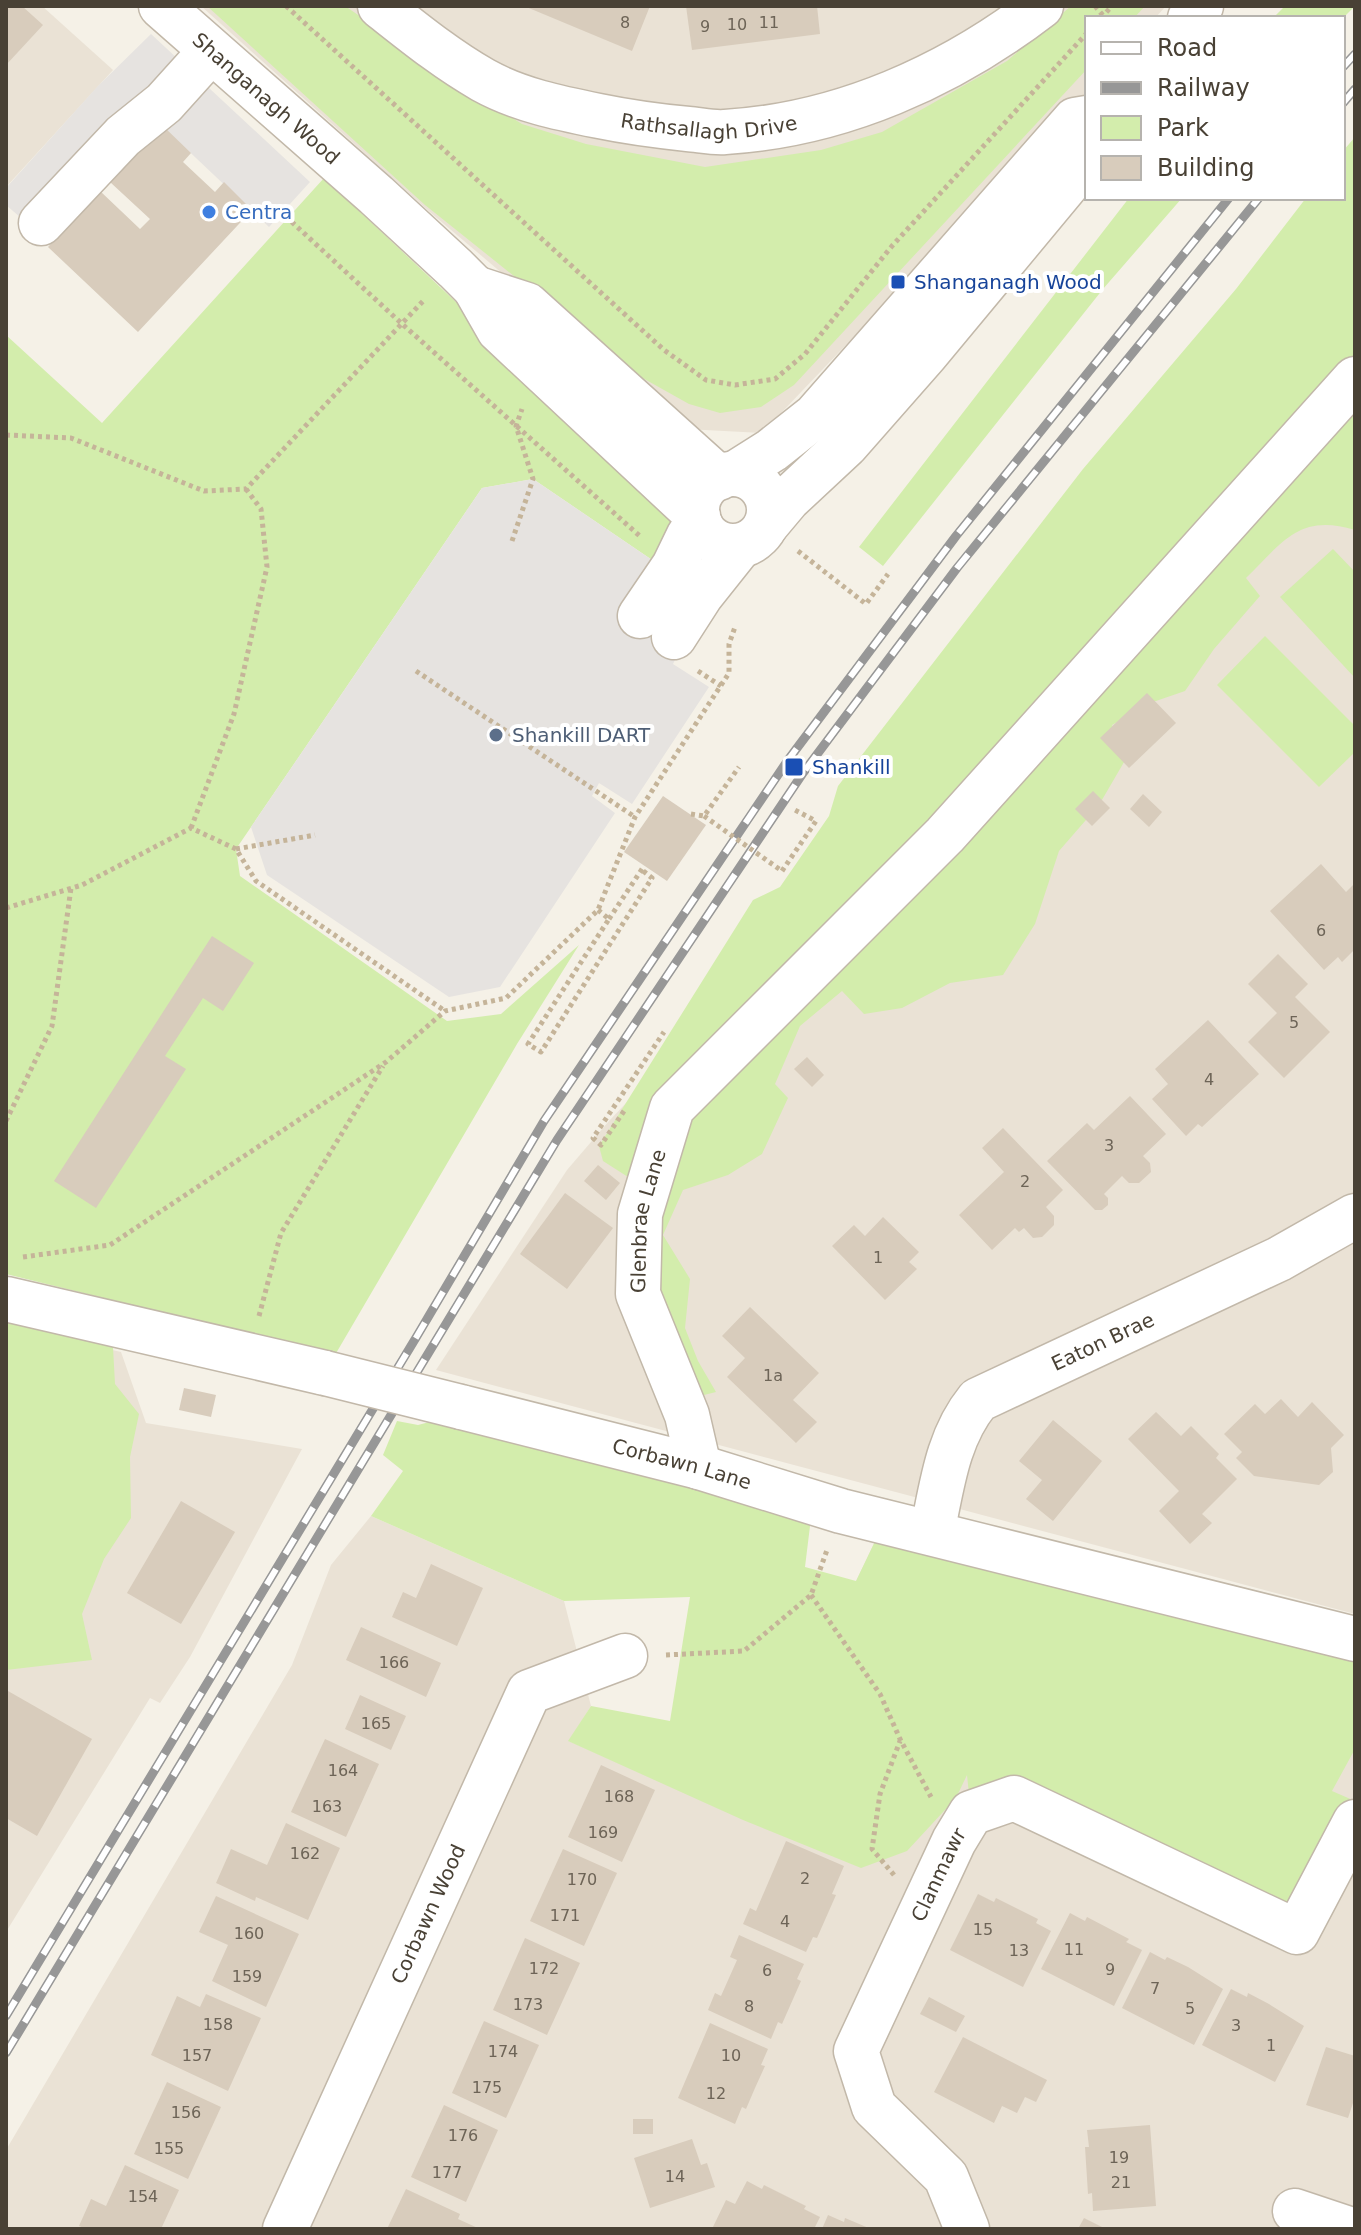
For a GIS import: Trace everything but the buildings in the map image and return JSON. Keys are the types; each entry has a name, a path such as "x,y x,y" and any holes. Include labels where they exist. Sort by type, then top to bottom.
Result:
{"street":[{"name":"Shanganagh Wood","path":"161,6 376,195 475,288 499,330 699,521 714,541 722,545 778,544 762,489 755,481 727,476 527,305 475,288"},
{"name":"Rathsallagh Drive","path":"380,6 429,45 485,81 547,106 635,124 723,133 799,121 865,104 937,74 1001,37 1041,6"},
{"path":"41,223 123,136 164,103 210,52"},
{"path":"1085,118 1075,120 815,416 772,450 706,487 700,496 699,521 674,566 657,626 778,544 788,499 846,445 1085,162"},
{"name":"Glenbrae Lane","path":"699,1467 687,1415 638,1294 640,1214 672,1108 945,835 1355,379"},
{"name":"Eaton Brae","path":"932,1533 952,1442 963,1418 978,1400 1279,1259 1355,1216"},
{"name":"Corbawn Lane","path":"6,1299 241,1352 461,1407 699,1467 841,1511 1355,1639"},
{"name":"Corbawn Wood","path":"285,2229 529,1692 625,1656"},
{"name":"Clanmawr","path":"967,2229 946,2177 874,2107 856,2051 954,1841 971,1813 1014,1798 1297,1932 1355,1822"},
{"path":"1295,2211 1349,2229"}],"path":[{"path":"286,6 664,350 706,380 735,385 775,379 805,354 892,246 1085,35"},
{"path":"280,211 642,538"},
{"path":"6,435 71,438 204,491 246,489 401,323"},
{"path":"512,541 533,479 516,426"},
{"path":"6,908 82,885 191,828 234,714 267,567 261,509 246,489"},
{"path":"778,544 866,604 888,574"},
{"path":"21,1258 110,1245 386,1062 445,1011 506,998 598,910 635,817 729,673 729,644 733,630 742,618"},
{"path":"416,671 635,817"},
{"path":"704,816 739,767"},
{"path":"691,814 704,816 782,871 816,821 793,809"},
{"path":"191,828 236,849 256,881 445,1011"},
{"path":"236,849 315,835"},
{"path":"643,868 652,878 541,1052 528,1044 609,919 643,868"},
{"path":"6,1121 52,1026 71,888"},
{"path":"598,910 609,919"},
{"path":"241,1352 253,1335 281,1233 386,1062"},
{"path":"625,1656 744,1651 811,1595 841,1511"},
{"path":"811,1595 880,1694 954,1841"},
{"path":"900,1739 880,1794 872,1849 923,1909"}],"shaded area":[{"path":"6,6 42,6 113,70 6,187"},
{"path":"201,6 1166,6 1157,16 1085,16 1085,94 762,433 686,429 431,213"},
{"path":"151,34 310,182 269,227 159,123 49,242 6,205 6,188 97,87"},
{"path":"1355,336 1355,1614 436,1370 567,1170 609,1121"},
{"name":"Shankill DART","path":"533,479 658,564 692,624 673,664 709,687 632,804 599,783 592,796 615,813 500,987 449,997 267,875 251,827 482,488"},
{"path":"6,1325 121,1352 146,1423 302,1449 190,1657 160,1703 150,1698 6,1932"},
{"path":"371,1516 564,1601 591,1706 569,1741 743,1819 879,1533 1355,1660 1355,2229 6,2229 6,2150 292,1665 331,1565"}],"green space":[{"path":"207,6 345,6 522,124 586,144 705,167 821,150 882,132 1007,61 1071,6 1145,6 1136,16 1085,16 1085,71 794,385 761,407 720,413 689,404 639,376 425,205"},
{"path":"1285,6 1355,6 1345,16 1275,16"},
{"path":"1355,137 1355,530 1320,525 1293,534 1246,578 1260,596 1214,649 1185,691 1153,702 1112,725 1127,757 1099,805 1059,851 1035,924 1003,975 950,983 902,1008 864,1014 842,991 800,1026 775,1084 788,1098 762,1154 728,1175 683,1190 663,1235 690,1279 685,1328 698,1361 716,1392 680,1401 638,1204 628,1177 603,1161 599,1146 753,900 780,887 829,816 838,786 1083,469 1236,289 1304,200 1345,200 1345,149"},
{"path":"324,178 656,490 671,527 669,543 658,564 533,479 482,488 236,849 240,876 447,1021 501,1014 579,945 517,1044 335,1355 6,1274 6,335 102,423"},
{"path":"1127,200 1180,200 1103,289 883,566 859,547"},
{"path":"1333,549 1355,572 1355,678 1280,597"},
{"path":"1265,636 1355,726 1355,752 1319,787 1217,685"},
{"path":"6,1321 113,1347 115,1384 139,1414 130,1457 131,1518 104,1559 82,1614 92,1660 6,1670"},
{"path":"437,1420 811,1518 805,1567 856,1581 879,1533 1355,1660 1355,1749 1332,1791 1355,1801 1297,1932 1014,1798 971,1813 967,1775 956,1798 907,1851 861,1868 743,1820 568,1741 591,1706 670,1721 690,1597 564,1601 371,1516 403,1471 383,1455 397,1421 418,1425"}],"railway":[{"path":"1345,65 1355,54"},
{"path":"1345,101 1355,89"},
{"path":"6,2016 544,1121 788,760 956,536 1227,200"},
{"path":"6,2053 557,1140 803,773 957,568 1257,200"}],"place":[{"name":"Centra","path":"209,212"},
{"name":"Shanganagh Wood","path":"898,282"},
{"name":"Shankill DART","path":"496,735"},
{"name":"Shankill","path":"794,767"}]}
